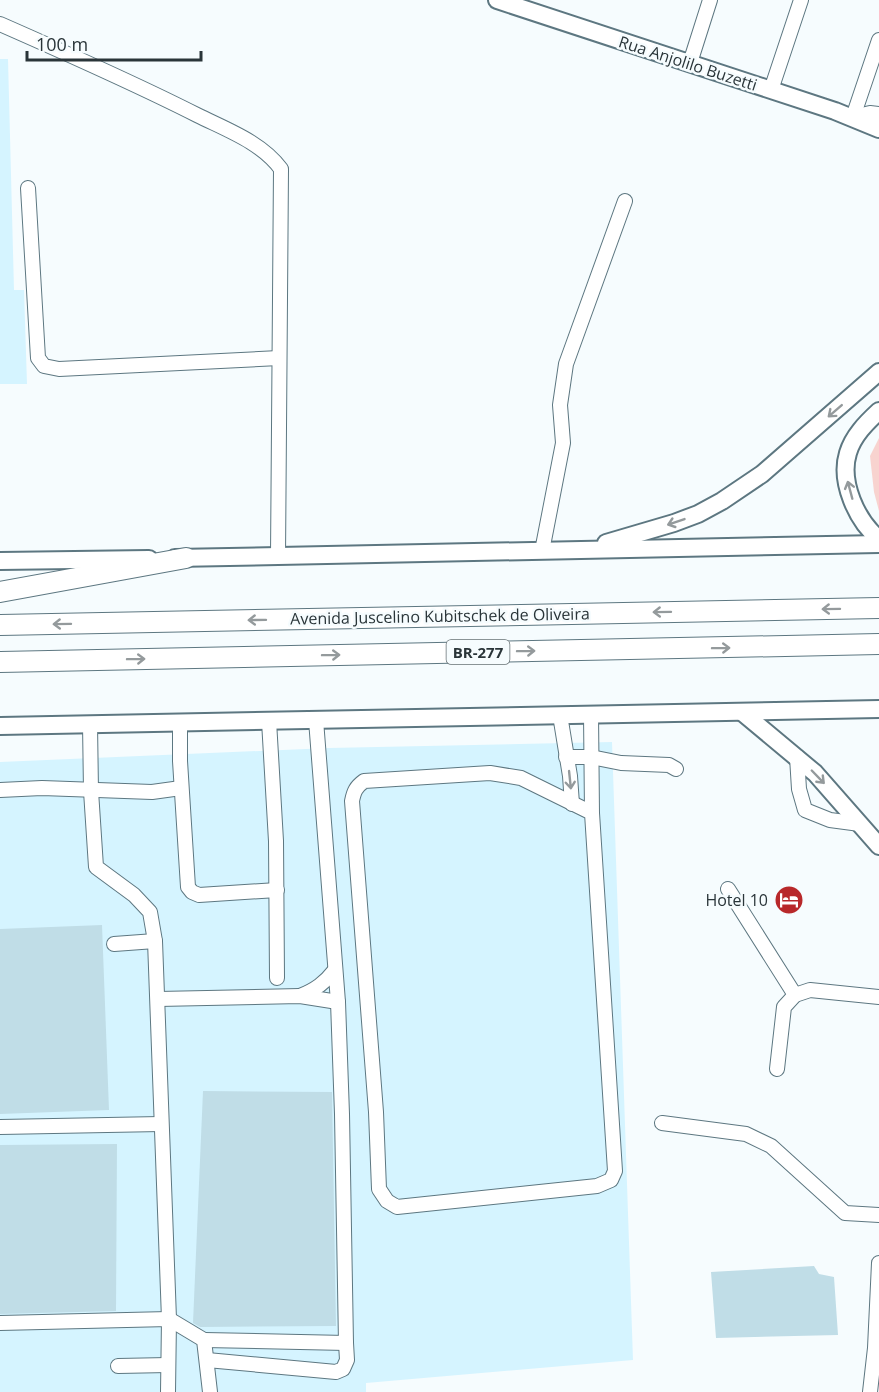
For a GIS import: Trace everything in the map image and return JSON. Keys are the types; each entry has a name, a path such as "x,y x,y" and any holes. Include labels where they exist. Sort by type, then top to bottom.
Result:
{"highway":[{"path":"0,592 186,558"},
{"name":"Avenida Juscelino Kubitschek de Oliveira","path":"0,625 879,608"},
{"name":"BR-277","path":"0,662 879,644"}],"main road":[{"name":"Rua Anjolilo Buzetti","path":"497,0 853,117 879,129"},
{"path":"582,550 674,523 698,514 722,501 762,474 879,372"},
{"path":"879,411 860,430 848,454 846,466 848,486 862,518 879,539"},
{"path":"844,544 855,533 862,518"},
{"path":"0,561 879,544"},
{"path":"0,726 879,709"},
{"path":"742,712 797,757 829,789 879,846"}],"street":[{"path":"690,63 710,0"},
{"path":"771,90 801,0"},
{"path":"0,24 131,82 251,143 271,155 281,169 278,556"},
{"path":"853,117 879,40"},
{"path":"853,117 870,113 879,114"},
{"path":"28,188 38,358 44,366 59,369 279,358"},
{"path":"543,551 563,443 560,405 566,364 625,201"},
{"path":"591,714 592,813 615,1171 611,1180 597,1186 397,1207 387,1201 379,1189 376,1112 353,793 364,781 489,773 521,778 592,813"},
{"path":"560,715 572,804"},
{"path":"207,1360 336,1372 343,1369 347,1360 338,1002 316,720"},
{"path":"269,721 277,890 277,978"},
{"path":"180,723 188,887 199,895 277,890"},
{"path":"90,724 91,791 96,867 134,895 150,912 155,941 169,1319 168,1392"},
{"path":"566,757 591,757 621,763 669,765 676,769"},
{"path":"797,757 799,789 805,810 830,820 860,824"},
{"path":"0,790 42,788 153,792 182,788"},
{"path":"728,889 795,995"},
{"path":"114,944 155,941"},
{"path":"300,996 321,986 335,970"},
{"path":"777,1070 784,1007 795,995 810,990 879,997"},
{"path":"158,999 300,996 338,1002"},
{"path":"662,1123 746,1134 771,1146 845,1213 879,1215"},
{"path":"0,1127 161,1124"},
{"path":"870,1392 875,1348 879,1263"},
{"path":"0,1323 169,1319 204,1340 346,1343"},
{"path":"204,1340 210,1392"},
{"path":"118,1365 168,1365"}],"shaded area":[{"path":"0,59 8,59 14,290 24,290 27,384 0,384"},
{"path":"879,438 879,511 874,492 870,456"},
{"path":"612,742 633,1360 366,1383 366,1392 0,1392 0,762 329,748"}],"building":[{"path":"102,925 109,1110 0,1114 0,929"},
{"path":"203,1091 332,1092 336,1326 200,1327 193,1323"},
{"path":"117,1144 116,1311 0,1314 0,1145"},
{"path":"814,1266 819,1274 834,1277 838,1335 716,1338 711,1272"}],"place":[{"name":"Hotel 10","path":"789,900"}]}
